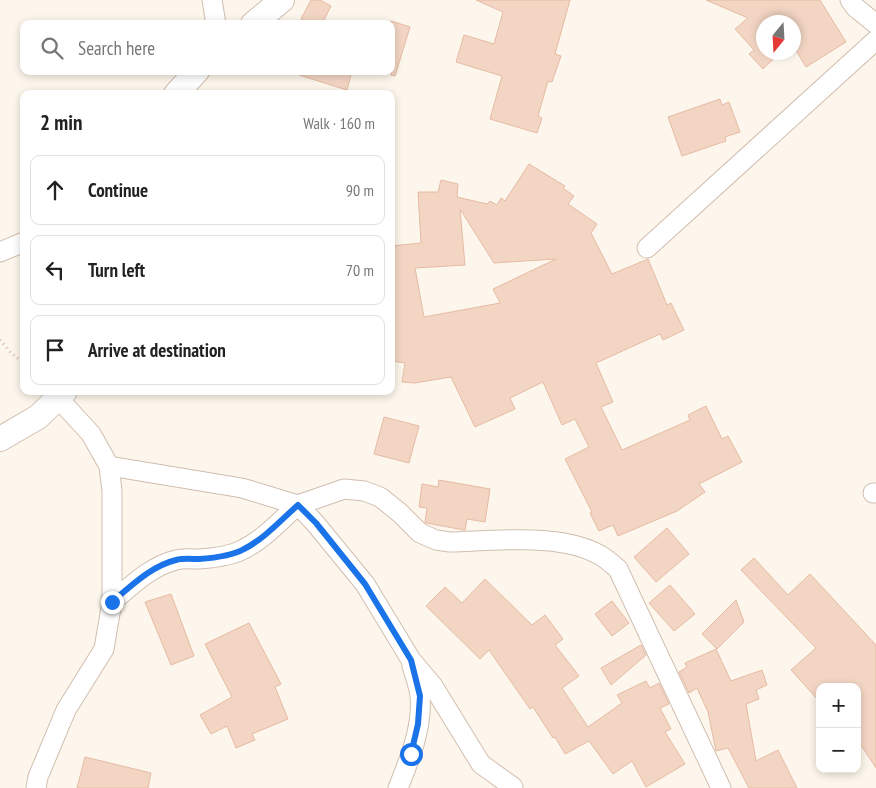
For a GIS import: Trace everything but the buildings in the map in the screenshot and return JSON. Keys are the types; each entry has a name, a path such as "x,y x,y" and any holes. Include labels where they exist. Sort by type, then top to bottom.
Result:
{"street":[{"path":"212,0 215,20"},
{"path":"258,20 282,0"},
{"path":"850,0 855,7 876,24"},
{"path":"647,248 876,40"},
{"path":"180,90 193,75"},
{"path":"0,252 20,244"},
{"path":"0,439 38,417 62,395 91,434 109,466 112,491 112,602 104,648 66,710 38,777 36,788"},
{"path":"109,466 242,488 298,505 316,523 365,584 411,660 433,686 481,764 513,787"},
{"path":"112,602 141,578 163,564 177,560 223,556 243,550 258,540 298,505 344,489 364,491 380,497 420,533 436,540 450,542 543,540 584,548 602,556 618,569 721,788"},
{"path":"398,788 411,754 418,724 420,696 411,660"}],"path":[{"path":"0,340 20,360"}],"route":[{"path":"112,602 141,578 163,564 177,560 223,556 243,550 258,540 298,505 316,523 365,584 411,660 420,696 418,724 411,754"}]}
